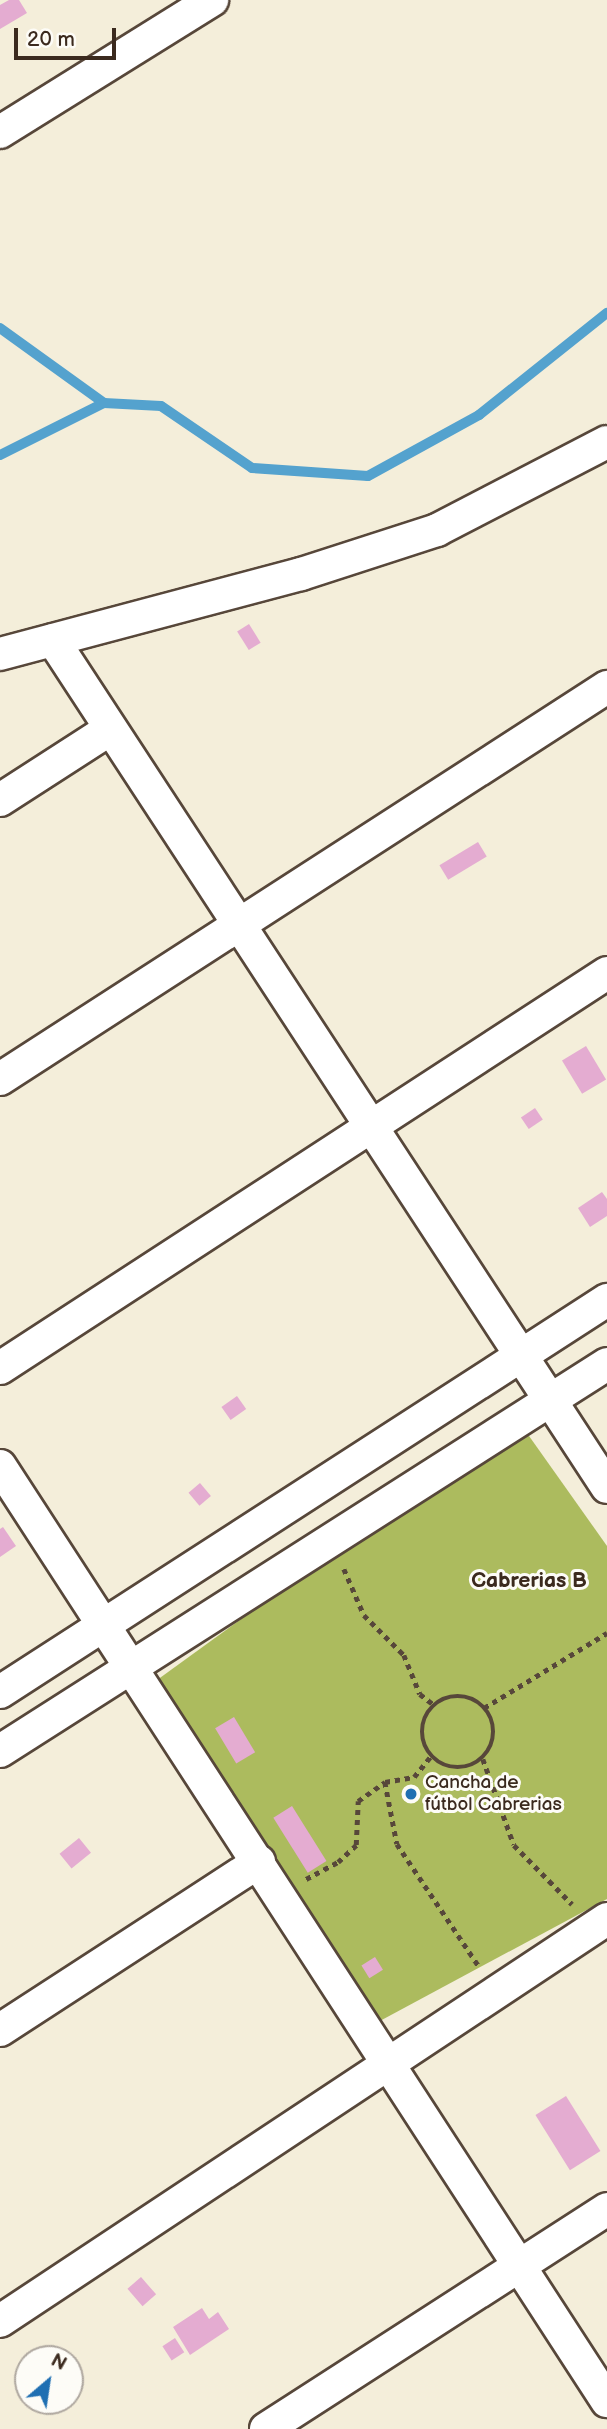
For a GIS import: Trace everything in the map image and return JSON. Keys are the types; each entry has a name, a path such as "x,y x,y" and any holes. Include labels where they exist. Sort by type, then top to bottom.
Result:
{"street":[{"path":"0,132 212,0"},
{"path":"0,654 301,574 437,530 607,442"},
{"path":"53,640 236,926 607,1487"},
{"path":"0,1079 607,687"},
{"path":"0,800 110,729"},
{"path":"0,1368 607,973"},
{"path":"0,1692 607,1300"},
{"path":"0,1751 333,1535 607,1364"},
{"path":"0,1466 607,2401"},
{"path":"0,2030 259,1862"},
{"path":"0,2321 598,1925"},
{"path":"266,2429 607,2209"}],"path":[{"path":"333,1535 350,1589 364,1615 404,1655 420,1694 433,1704"},
{"path":"484,1708 607,1633"},
{"path":"459,1696 484,1708 494,1735 483,1759 460,1768 430,1756 422,1726 433,1704 459,1696"},
{"path":"259,1862 305,1880 338,1862 356,1845 358,1801 386,1782 414,1777 430,1756"},
{"path":"483,1759 514,1845 576,1908 598,1925"},
{"path":"386,1782 397,1844 497,1993"}],"green space":[{"name":"Cancha de fútbol Cabrerias","path":"517,1419 607,1546 607,1899 365,2029 146,1688"}],"building":[{"path":"9,0 19,0 27,13 0,29 0,5"},
{"path":"249,624 261,643 249,650 237,631"},
{"path":"478,842 487,857 448,880 439,865"},
{"path":"586,1046 606,1079 582,1094 562,1060"},
{"path":"535,1108 543,1120 529,1129 521,1118"},
{"path":"602,1192 607,1199 607,1216 590,1227 578,1208"},
{"path":"237,1396 246,1409 231,1420 221,1407"},
{"path":"200,1483 211,1496 199,1506 189,1493"},
{"path":"3,1527 16,1546 0,1557 0,1529"},
{"path":"234,1717 255,1752 236,1763 215,1728"},
{"path":"292,1806 326,1861 308,1873 273,1818"},
{"path":"79,1838 91,1853 72,1868 60,1854"},
{"path":"375,1957 383,1970 369,1978 361,1965"},
{"path":"566,2096 600,2151 570,2170 535,2115"},
{"path":"141,2277 156,2294 143,2306 127,2289"},
{"path":"202,2308 209,2319 218,2312 229,2329 190,2355 173,2327"},
{"path":"175,2338 184,2352 172,2360 162,2346"}],"waterway":[{"path":"0,455 104,403 161,406 252,468 368,476 479,415 607,313"},
{"path":"0,328 104,403"}],"place":[{"name":"Cancha de fútbol Cabrerias","path":"411,1794"}],"district":[{"name":"Cabrerias B","path":"529,1581"}]}
